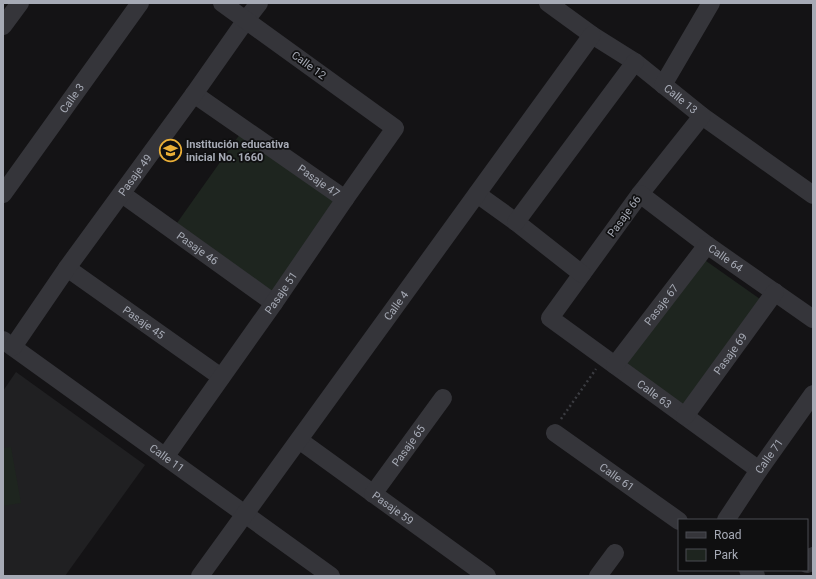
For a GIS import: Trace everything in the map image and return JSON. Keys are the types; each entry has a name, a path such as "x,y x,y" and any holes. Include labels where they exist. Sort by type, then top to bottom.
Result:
{"street":[{"path":"3,26 20,3"},
{"name":"Calle 3","path":"3,194 140,3"},
{"name":"Calle 12","path":"222,3 395,128"},
{"name":"Pasaje 49","path":"8,344 122,194 259,3"},
{"name":"Calle 13","path":"548,3 592,35 635,62 702,116 813,195"},
{"path":"663,85 711,3"},
{"name":"Calle 4","path":"200,576 592,35"},
{"path":"516,222 635,62"},
{"name":"Pasaje 47","path":"194,94 345,199"},
{"name":"Pasaje 66","path":"550,318 640,194 702,116"},
{"name":"Pasaje 51","path":"165,457 395,128"},
{"name":"Pasaje 46","path":"122,194 274,303"},
{"path":"476,194 516,222 582,274"},
{"name":"Calle 64","path":"640,194 707,245 813,319"},
{"name":"Pasaje 67","path":"610,361 707,245"},
{"name":"Pasaje 45","path":"67,268 221,377"},
{"name":"Pasaje 69","path":"685,416 775,292"},
{"name":"Calle 63","path":"550,318 759,470"},
{"name":"Calle 11","path":"8,344 245,514 324,574"},
{"name":"Calle 71","path":"727,519 759,470 813,394"},
{"name":"Pasaje 65","path":"374,494 443,398"},
{"name":"Calle 61","path":"555,433 678,520"},
{"name":"Pasaje 59","path":"299,440 487,576"},
{"path":"598,576 616,553"}],"path":[{"path":"555,433 561,419 610,361"}],"shaded area":[{"path":"16,372 145,465 65,576 3,576 3,391"}],"green space":[{"path":"240,134 339,203 274,293 177,223"},
{"path":"699,256 760,299 679,412 614,368"},
{"path":"11,447 21,503 3,506 3,448"}],"place":[{"name":"Institución educativa inicial No. 1660","path":"170,150"}]}
